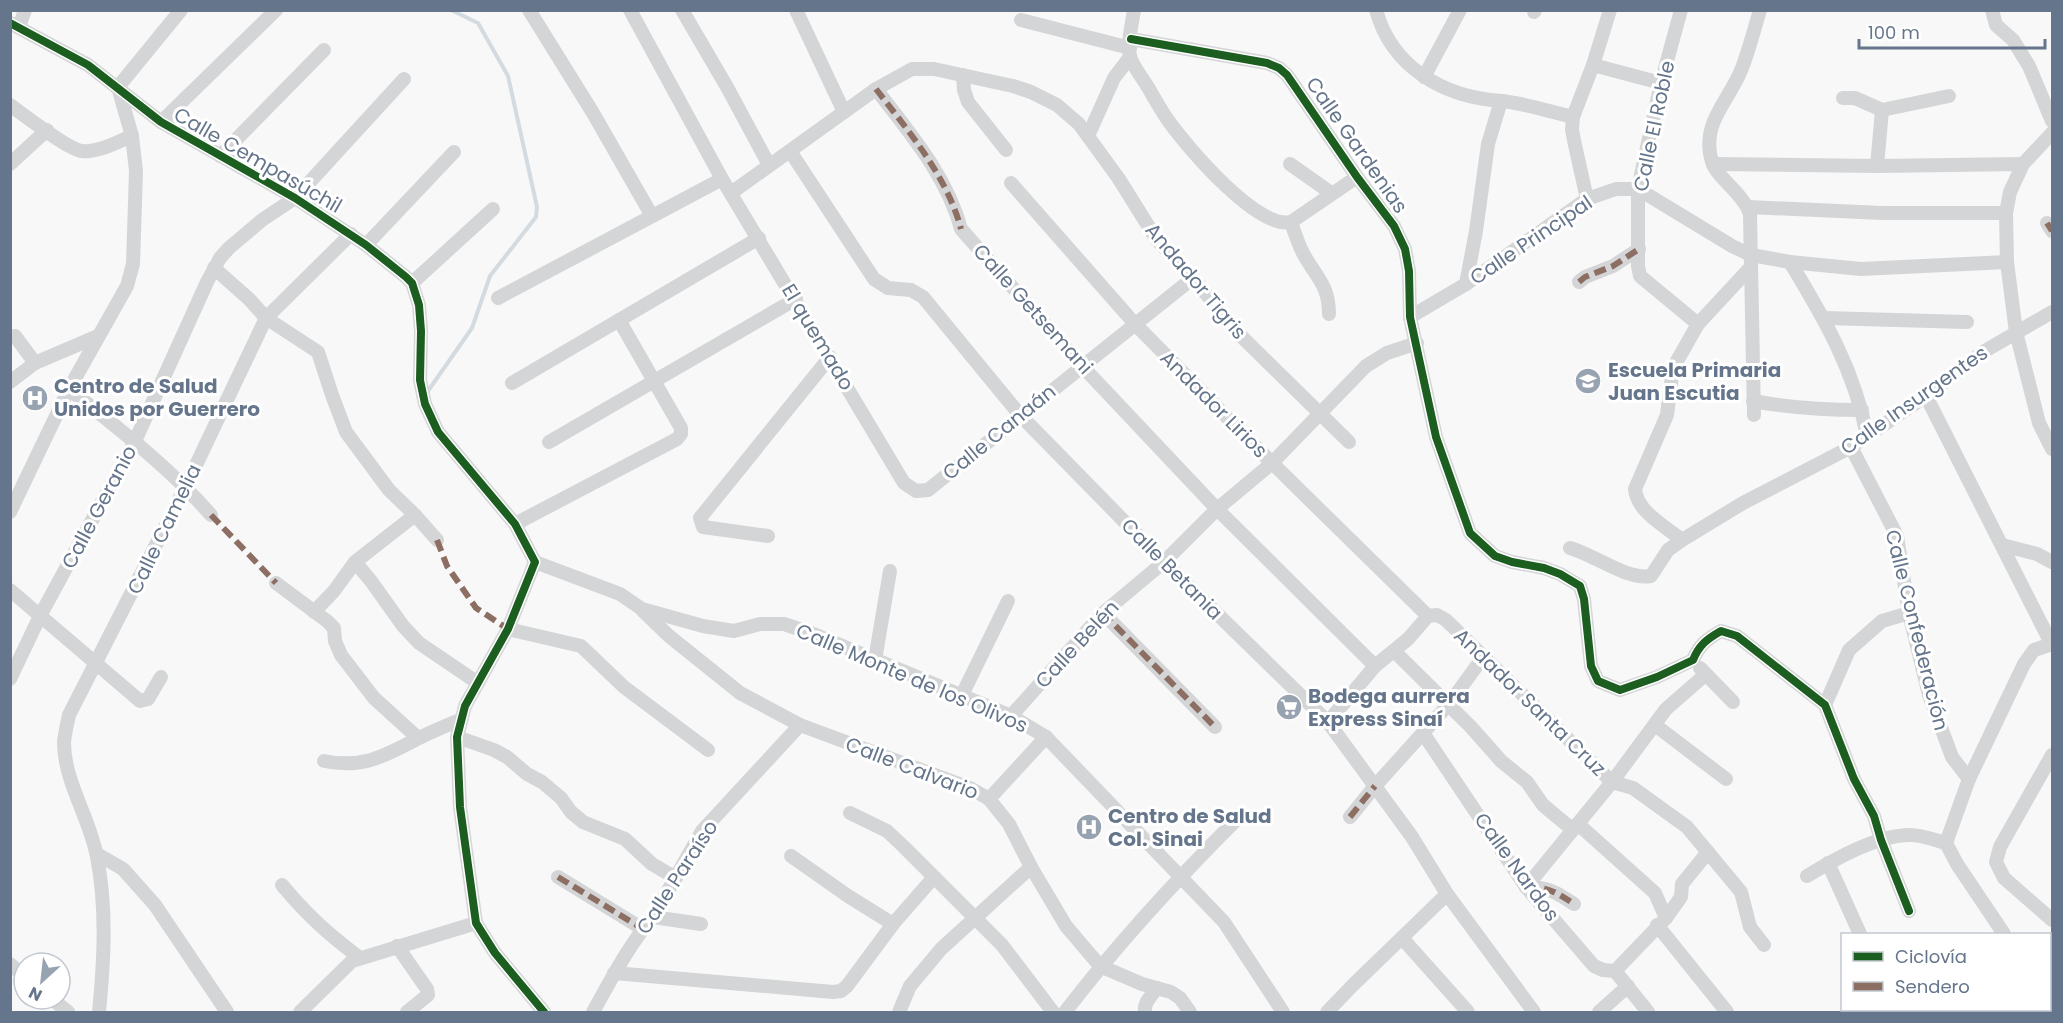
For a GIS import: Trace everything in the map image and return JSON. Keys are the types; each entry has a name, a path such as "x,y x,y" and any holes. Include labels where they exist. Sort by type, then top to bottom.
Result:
{"street":[{"path":"14,25 25,10"},
{"path":"10,512 69,389 128,286 133,264 136,171 132,136 118,87 181,10"},
{"path":"161,122 276,10"},
{"path":"529,10 593,113 652,216"},
{"name":"El quemado","path":"630,10 722,179 796,299 904,483 916,491"},
{"path":"682,10 769,165"},
{"path":"796,10 844,112"},
{"path":"1088,136 1114,78 1131,48 1134,10"},
{"path":"1376,10 1381,30 1388,41 1411,67 1445,89 1478,99 1502,101 1573,117"},
{"path":"1424,77 1460,10"},
{"path":"1587,199 1573,138 1573,117 1593,65 1610,10"},
{"name":"Calle El Roble","path":"1681,10 1661,82 1638,189 1640,276 1698,324"},
{"path":"1760,10 1743,68 1710,129 1713,164 1748,207 1750,214 1754,408 1779,406 1823,410 1863,410"},
{"path":"1992,10 1996,25 2013,40 2029,66 2052,122"},
{"name":"Calle Gardenias","path":"1022,20 1131,48 1267,63 1279,68 1287,75 1357,177 1394,226 1405,249 1409,271 1410,317 1436,437 1470,533 1495,556 1512,562 1544,567 1580,586 1584,599 1591,666 1598,681 1620,690 1658,677 1693,660"},
{"name":"Calle Cempasúchil","path":"14,25 88,65 161,122 295,198 351,234 412,283"},
{"path":"1131,48 1168,121 1190,148 1250,208 1266,218 1277,222 1290,222 1357,177"},
{"path":"220,156 324,50"},
{"path":"1593,65 1661,82"},
{"name":"Andador Tigris","path":"731,193 876,89 912,69 934,69 1031,92 1057,105 1079,124 1119,179 1156,240 1243,338 1349,442"},
{"path":"963,75 963,90 968,102 1006,150"},
{"name":"Calle Geranio","path":"10,678 40,616 135,441 214,268 229,248 262,220 295,198 404,78"},
{"name":"Calle Getsemani","path":"876,89 933,166 958,217 961,229 1082,366 1218,509"},
{"path":"1843,98 1855,98 1882,110 1949,96"},
{"path":"1466,284 1488,144 1502,101"},
{"path":"10,105 70,147 82,151 95,150 132,136"},
{"path":"1877,166 1882,110"},
{"path":"10,164 47,130"},
{"path":"2052,133 2023,164 2010,192 2006,213 2007,262 2016,332 2039,423 2052,449"},
{"name":"Calle Betania","path":"790,151 874,279 888,288 911,290 923,297 1020,415 1164,562 1328,722 1412,837 1447,894 1534,1012"},
{"path":"366,245 454,152"},
{"path":"1290,164 1330,193"},
{"path":"1713,164 1877,166 2023,164"},
{"path":"498,298 722,179"},
{"name":"Andador Lirios","path":"1011,183 1135,324 1272,463 1433,616"},
{"name":"Calle Principal","path":"1410,317 1466,284 1587,199 1616,189 1638,189"},
{"path":"1638,189 1732,246 1750,262 1790,262 1861,269 2007,262"},
{"path":"1748,207 1882,213 2006,213"},
{"path":"493,209 412,283 419,305 420,380 425,404 438,432 515,524 535,562 508,629 465,705 457,737 460,807 477,922 495,953 543,1012"},
{"path":"1290,222 1301,250 1325,288 1329,298 1329,314"},
{"name":"Calle Camelia","path":"99,1012 104,957 101,880 97,854 67,764 64,742 69,715 186,486 266,318 351,234"},
{"path":"512,383 759,238"},
{"path":"1579,282 1585,277 1613,266 1639,249"},
{"path":"1682,540 1640,506 1635,489 1667,415 1673,368 1698,324 1750,262"},
{"path":"1790,262 1824,318 1856,387 1868,436"},
{"path":"214,268 249,299 266,318 318,352 346,432 389,490 416,515 437,540"},
{"name":"Calle Canaán","path":"916,491 928,490 1192,278"},
{"path":"549,442 796,299"},
{"name":"Calle Insurgentes","path":"1570,548 1634,576 1651,576 1668,550 1682,540 1743,503 1851,447 1926,396 1983,352 2052,312"},
{"path":"1824,318 1967,322"},
{"path":"515,524 677,439 681,434 681,428 619,320"},
{"path":"15,336 35,363"},
{"path":"12,378 35,363 98,336"},
{"name":"Calle Belén","path":"1011,716 1103,613 1164,562 1218,509 1272,463 1366,366 1387,354 1417,343"},
{"path":"768,536 703,527 700,518 830,357"},
{"path":"69,389 135,441 186,486 211,515"},
{"path":"1926,396 2052,645 2034,650 2024,663 1969,779 1946,843 1957,864 2003,933"},
{"name":"Calle Confederación","path":"1851,447 1897,536 1909,613 1929,695 1952,757 1969,779"},
{"path":"1218,509 1375,666"},
{"path":"314,612 334,591 355,562 416,515"},
{"path":"2002,545 2037,554 2052,562"},
{"path":"355,562 403,626 418,642 478,683"},
{"name":"Calle Monte de los Olivos","path":"535,562 620,594 642,609 703,626 735,631 760,624 784,624 1011,716 1046,737 1224,922 1283,1012"},
{"path":"874,660 891,572"},
{"path":"276,583 334,628 334,641 341,655 374,698 390,710 408,731 418,738"},
{"path":"10,590 140,701 148,699 161,677"},
{"path":"962,695 1008,601"},
{"name":"Calle Calvario","path":"642,609 669,636 740,693 800,725 970,788 989,799 1009,824 1066,926 1100,966 1180,998 1190,1012"},
{"path":"1103,613 1215,727"},
{"path":"1825,705 1850,650 1882,621 1909,613"},
{"path":"1328,722 1375,666 1433,616"},
{"name":"Andador Santa Cruz","path":"1433,616 1446,620 1612,782 1633,788 1687,827 1741,892 1750,927 1764,945"},
{"path":"508,629 581,646 624,687 708,750"},
{"path":"1733,702 1704,675 1693,660 1698,648 1708,638 1721,631 1737,636 1825,705 1854,779 1874,816 1909,911"},
{"path":"1395,651 1449,704 1501,761 1527,782 1543,805 1576,827 1655,893 1661,922 1726,1012"},
{"path":"1350,817 1449,704 1484,656"},
{"path":"1526,887 1612,782 1666,709 1704,675"},
{"path":"324,761 352,764 367,762 392,754 418,738 460,720"},
{"name":"Calle Paraíso","path":"593,1012 614,973 653,917 702,831 800,725"},
{"path":"1655,725 1726,779"},
{"name":"Calle Nardos","path":"1423,733 1526,887 1594,966 1603,970 1615,971 1648,1012"},
{"path":"457,737 507,757 561,798 571,812 583,822 625,839 652,864 676,878"},
{"path":"989,799 1046,737"},
{"path":"2052,755 2000,847 1996,862 2004,878 2052,920"},
{"path":"849,813 887,831 1002,945 1053,1012"},
{"path":"1065,1012 1100,966 1179,877 1239,817"},
{"path":"1807,876 1828,863 1881,840 1912,835 1946,843"},
{"path":"1615,971 1681,897 1682,884 1708,852"},
{"path":"97,854 123,869 154,905 227,1012"},
{"path":"791,856 893,924"},
{"path":"1828,863 1860,933"},
{"path":"899,1012 910,986 941,949 1031,867"},
{"path":"558,877 643,929"},
{"path":"614,973 841,991 893,924 934,877"},
{"path":"282,885 325,932 360,958"},
{"path":"1526,887 1544,887 1574,903"},
{"path":"1327,1012 1447,894"},
{"path":"653,917 701,924"},
{"path":"300,1012 352,961 477,922"},
{"path":"1402,938 1468,1012"},
{"path":"397,946 427,989 428,995 407,1012"},
{"path":"1599,1012 1628,986"},
{"path":"1145,1012 1144,1008 1157,988"}],"waterway":[{"path":"428,391 472,328 490,276 536,217 537,207 508,76 478,23 451,10"}],"marked path":[{"path":"876,89 914,138 937,173 955,210 961,229"},
{"path":"2047,223 2052,231"},
{"path":"1579,282 1585,277 1613,266 1639,249"},
{"path":"211,515 276,583"},
{"path":"437,540 447,566 476,608 508,629"},
{"path":"1103,613 1215,727"},
{"path":"1350,817 1375,786"},
{"path":"558,877 643,929"},
{"path":"1526,887 1552,891 1574,904"}],"cycle path":[{"path":"10,23 88,65 161,122 295,198 366,245 412,283 419,305 420,380 425,404 438,432 515,524 535,562 508,629 465,706 457,737 460,807 476,923 495,953 544,1012"},
{"path":"1131,39 1267,63 1279,68 1287,75 1357,177 1394,226 1405,249 1409,271 1410,317 1436,437 1470,533 1495,556 1544,568 1580,586 1584,599 1591,666 1598,681 1620,690 1657,677 1693,660 1704,643 1721,631 1737,636 1825,705 1854,779 1874,816 1909,911"}],"place":[{"name":"Escuela Primaria Juan Escutia","path":"1588,381"},
{"name":"Centro de Salud Unidos por Guerrero","path":"35,398"},
{"name":"Bodega aurrera Express Sinaí","path":"1289,707"},
{"name":"Centro de Salud Col. Sinai","path":"1089,827"}]}
